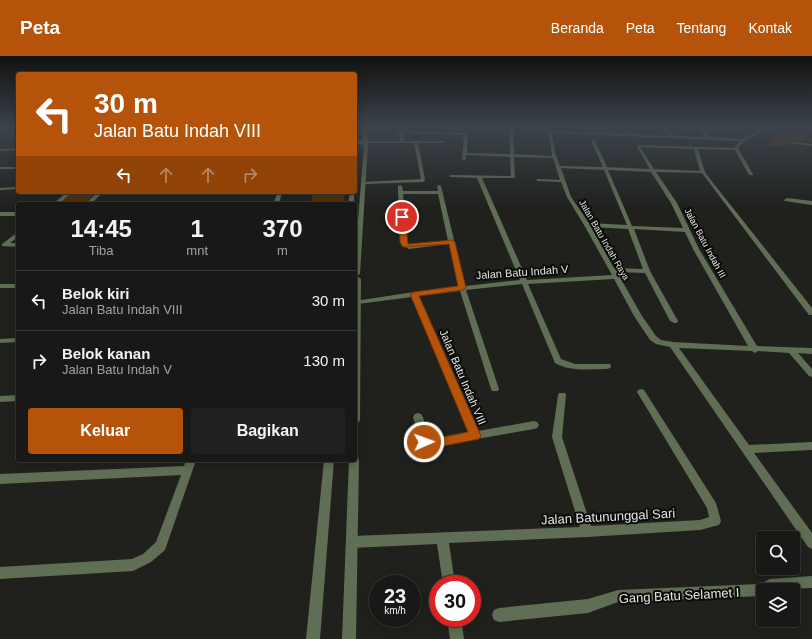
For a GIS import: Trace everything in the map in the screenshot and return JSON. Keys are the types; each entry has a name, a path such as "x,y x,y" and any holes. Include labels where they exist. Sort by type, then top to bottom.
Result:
{"street":[{"path":"357,265 365,154"},
{"path":"364,183 422,181 420,154"},
{"path":"464,154 464,159"},
{"path":"474,154 555,157"},
{"path":"599,154 647,271 674,321"},
{"name":"Jalan Batu Indah III","path":"641,154 674,203 686,230 755,350"},
{"path":"698,154 703,172 812,314"},
{"path":"739,154 751,174"},
{"path":"451,176 513,177 510,155"},
{"name":"Jalan Batu Indah Raya","path":"555,157 562,181 569,197 587,225 615,277 653,338 659,342 673,345"},
{"path":"558,167 703,172"},
{"path":"0,168 16,168"},
{"path":"479,176 558,361 564,365 607,366"},
{"path":"538,180 562,181"},
{"path":"0,189 16,188"},
{"path":"452,242 409,247 404,245 400,189 440,189 452,242 462,288 495,389"},
{"path":"58,202 68,194"},
{"path":"90,202 99,194"},
{"path":"787,200 812,203"},
{"path":"0,214 16,214"},
{"path":"587,225 686,230"},
{"path":"2,245 16,235"},
{"path":"2,245 16,245"},
{"path":"612,270 647,271"},
{"name":"Jalan Batu Indah V","path":"358,302 462,288 525,282 615,277"},
{"path":"0,286 16,286"},
{"path":"357,290 357,341"},
{"name":"Jalan Batu Indah VIII","path":"414,294 475,436 534,425"},
{"path":"0,340 16,340"},
{"path":"673,345 755,350 812,351"},
{"path":"673,345 812,543"},
{"path":"792,350 812,374"},
{"name":"Jalan Batununggal Sari","path":"352,542 587,532 700,525 715,521 712,508 641,392"},
{"path":"562,395 557,438 587,532"},
{"path":"0,399 16,398"},
{"path":"418,417 425,444 475,436"},
{"path":"745,449 812,446"},
{"path":"313,639 329,462"},
{"path":"349,639 354,462"},
{"path":"0,479 189,465 161,546 147,558 133,565 0,573"},
{"path":"442,538 448,575"},
{"name":"Gang Batu Selamet I","path":"499,615 588,606 618,596 740,592 762,590 770,585 812,582"},
{"path":"455,627 457,639"}],"shaded area":[{"path":"70,194 95,194 86,202 60,202"},
{"path":"313,194 345,194 344,202 311,202"}],"route":[{"path":"402,217 404,245 406,246 409,247 452,242 462,288 414,294 475,436 428,444 425,444 424,442"}]}
